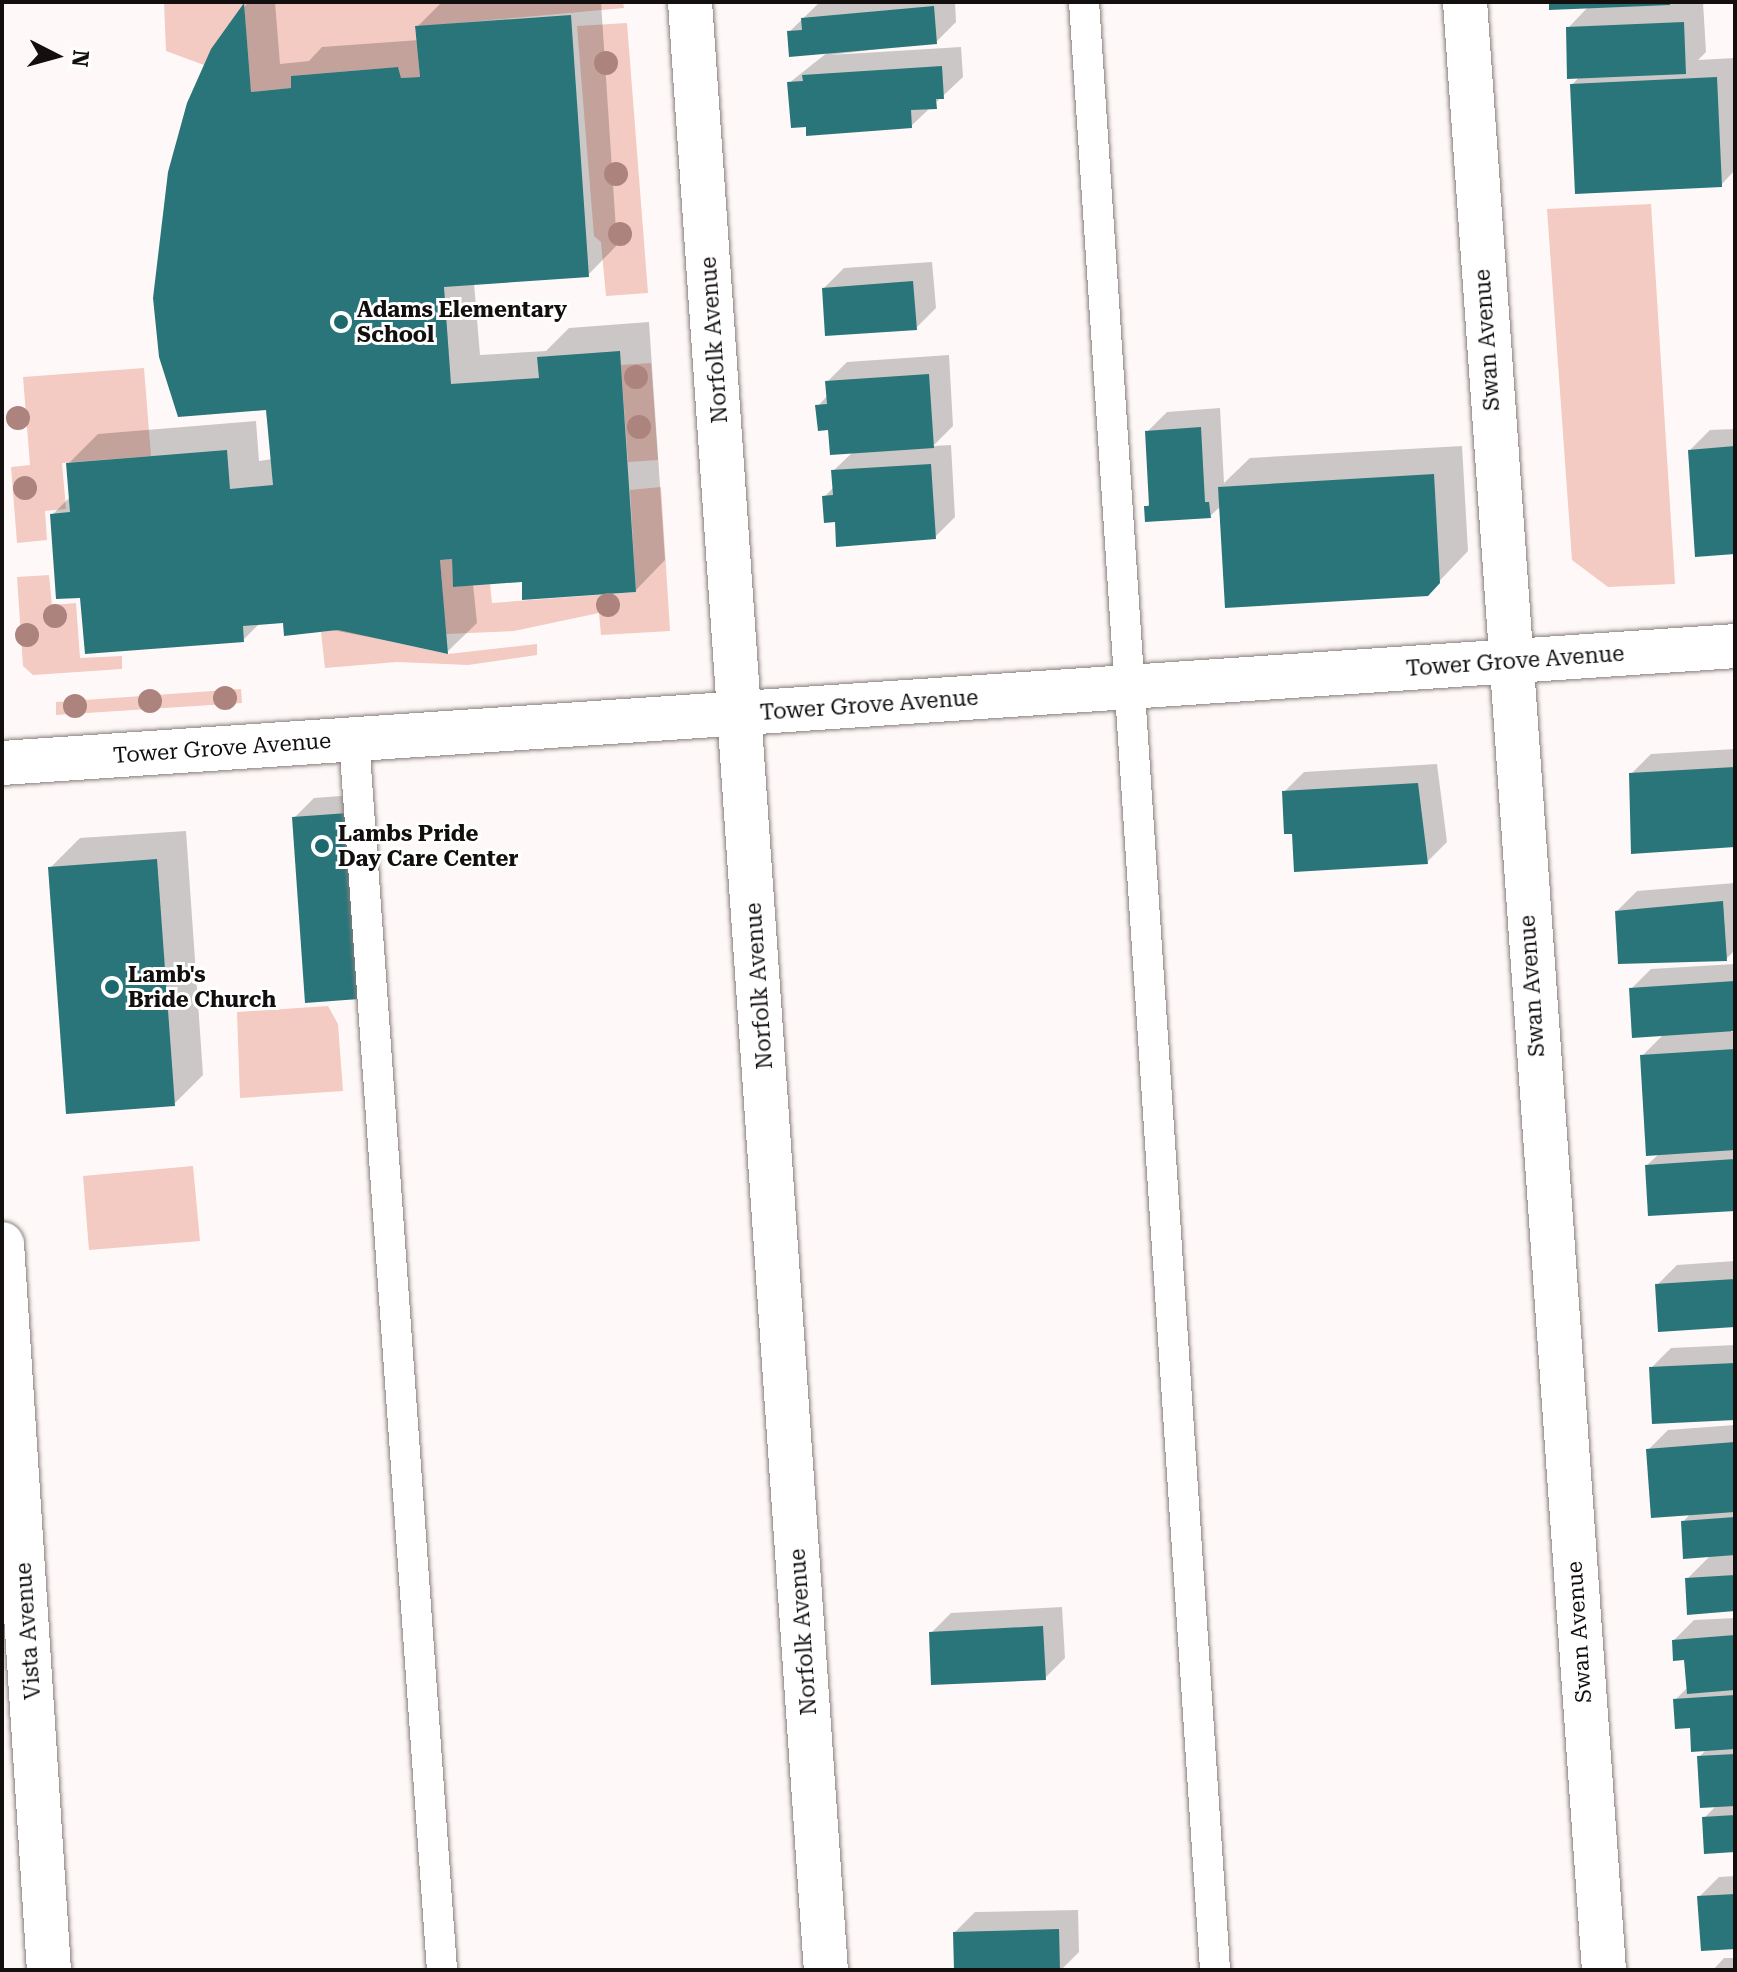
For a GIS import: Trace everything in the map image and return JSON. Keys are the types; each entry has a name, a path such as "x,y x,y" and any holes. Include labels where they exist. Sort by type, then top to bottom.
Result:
{"street":[{"name":"Norfolk Avenue","path":"690,2 826,1970"},
{"name":"Swan Avenue","path":"1465,2 1508,662 1604,1970"},
{"name":"Tower Grove Avenue","path":"2,763 1735,646"},
{"name":"Vista Avenue","path":"2,1244 49,1970"}],"lane":[{"path":"1084,2 1215,1970"},
{"path":"354,739 442,1970"}],"shaded area":[{"path":"164,2 623,2 624,8 415,27 420,77 401,78 398,67 291,76 291,88 251,92 244,5 204,65 166,51"},
{"path":"627,23 648,293 606,296 601,242 594,236 577,26"},
{"path":"1651,204 1675,584 1608,587 1572,560 1547,209"},
{"path":"651,363 658,460 628,462 621,365"},
{"path":"144,368 151,456 62,463 66,509 45,511 47,540 17,543 11,467 30,465 23,377"},
{"path":"661,487 670,631 601,635 599,613 514,631 446,634 440,560 452,559 453,587 490,584 492,603 636,592 630,490"},
{"path":"49,575 52,605 76,603 80,658 122,656 122,669 33,675 23,666 17,577"},
{"path":"338,630 448,654 537,644 537,655 468,665 397,662 325,668 321,632"},
{"path":"241,689 242,703 56,715 56,702"},
{"path":"328,1006 338,1024 343,1091 240,1098 237,1012"},
{"path":"193,1166 200,1241 89,1250 83,1176"}],"building":[{"path":"1549,2 1670,2 1670,5 1549,10"},
{"name":"Adams Elementary School","path":"244,3 251,92 291,88 291,76 398,67 401,78 420,77 415,26 571,15 589,277 444,287 451,384 539,378 537,357 620,351 636,592 522,600 522,582 453,587 452,559 440,560 448,654 338,630 284,636 283,623 243,626 244,642 85,654 80,598 56,599 50,514 70,512 66,463 227,450 230,489 273,485 266,410 178,417 159,357 153,298 168,172 187,103 211,49"},
{"path":"934,6 937,44 789,57 787,31 802,30 801,18"},
{"path":"1684,22 1686,74 1567,79 1566,27"},
{"path":"942,66 944,99 936,99 937,109 911,110 912,128 806,136 806,127 791,128 787,82 803,81 802,75"},
{"path":"1717,77 1722,187 1575,194 1570,84"},
{"path":"913,281 917,330 825,336 822,288"},
{"path":"929,374 934,448 830,455 828,430 818,431 815,405 827,404 825,381"},
{"path":"1201,427 1205,502 1209,502 1211,518 1145,522 1144,506 1149,506 1145,431"},
{"path":"1735,446 1735,554 1695,557 1688,450"},
{"path":"931,464 936,539 836,547 835,522 824,523 822,496 833,495 831,470"},
{"path":"1434,474 1440,583 1428,596 1225,608 1218,487"},
{"path":"1735,767 1735,847 1631,854 1629,773"},
{"path":"1418,783 1428,864 1294,872 1292,834 1284,834 1282,791"},
{"path":"348,813 359,999 305,1003 292,817"},
{"name":"Lamb's Bride Church","path":"157,859 175,1106 66,1114 48,867"},
{"path":"1723,901 1727,961 1618,964 1615,911"},
{"path":"1735,981 1735,1031 1632,1038 1629,988"},
{"path":"1735,1049 1735,1150 1646,1156 1640,1055"},
{"path":"1735,1159 1735,1211 1648,1216 1645,1165"},
{"path":"1735,1279 1735,1327 1658,1332 1655,1284"},
{"path":"1735,1363 1735,1420 1652,1424 1649,1367"},
{"path":"1735,1442 1735,1512 1651,1518 1646,1449"},
{"path":"1735,1517 1735,1555 1683,1559 1681,1521"},
{"path":"1735,1575 1735,1611 1687,1615 1685,1578"},
{"path":"1043,1626 1046,1680 931,1685 929,1632"},
{"path":"1735,1635 1735,1690 1687,1694 1684,1660 1673,1661 1672,1640"},
{"path":"1735,1695 1735,1749 1691,1752 1690,1728 1675,1729 1673,1699"},
{"path":"1735,1754 1735,1806 1700,1808 1697,1756"},
{"path":"1735,1815 1735,1852 1704,1854 1702,1817"},
{"path":"1735,1894 1735,1949 1701,1951 1697,1896"},
{"path":"1059,1929 1060,1970 954,1970 953,1932"}],"place":[{"name":"Adams Elementary School","path":"341,322"},
{"name":"Lambs Pride Day Care Center","path":"322,846"},
{"name":"Lamb's Bride Church","path":"112,987"}]}
